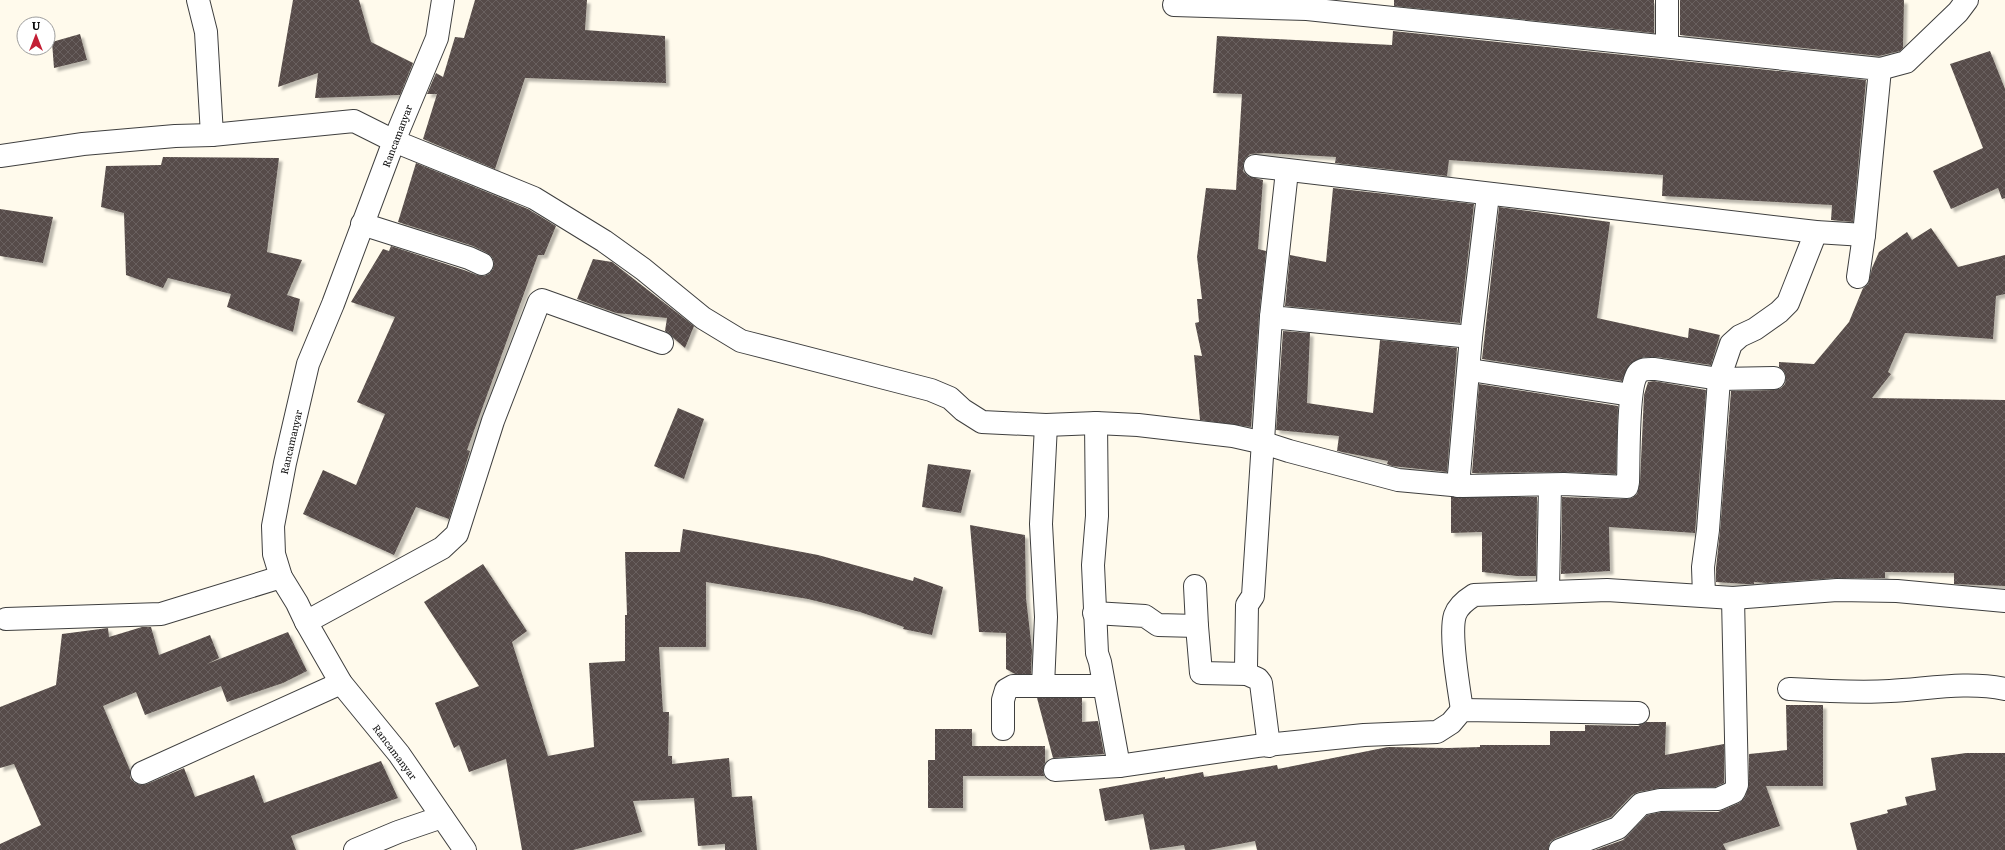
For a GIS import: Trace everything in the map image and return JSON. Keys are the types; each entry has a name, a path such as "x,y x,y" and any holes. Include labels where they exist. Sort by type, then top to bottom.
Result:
{"street":[{"path":"198,0 206,32 212,135"},
{"name":"Rancamanyar","path":"444,0 437,38 394,141 374,198 362,224 333,304 308,364 273,526 274,554 281,577 297,603 341,684 399,754 465,850"},
{"path":"1667,0 1667,45"},
{"path":"1174,5 1308,4 1508,31 1667,45 1880,69 1906,62 1958,12 1967,0"},
{"path":"1858,277 1864,234 1880,69"},
{"path":"0,156 84,144 176,136 212,135 354,121 394,141 534,198 604,241 643,269 703,318 741,341 931,390 950,398 963,410 982,422 1046,425 1096,423 1152,427 1233,436 1264,443 1288,451 1398,480 1458,486 1564,484 1627,487 1631,395 1637,374 1646,368 1719,379 1774,378"},
{"path":"1255,166 1816,232 1864,234"},
{"path":"1247,674 1247,604 1253,596 1271,318 1287,170"},
{"path":"1458,486 1470,370 1471,338 1488,194"},
{"path":"362,224 469,258 482,264"},
{"path":"1704,595 1703,567 1708,530 1719,379 1731,344 1740,336 1755,329 1779,312 1788,303 1816,232"},
{"path":"306,622 442,548 457,534 493,421 539,302 542,300 662,343"},
{"path":"1271,318 1471,338"},
{"path":"1470,370 1631,395"},
{"path":"1096,423 1097,516 1092,565 1096,653 1100,662 1119,766"},
{"path":"1043,686 1046,617 1040,524 1046,425"},
{"path":"1548,591 1550,485"},
{"path":"6,619 161,614 281,577"},
{"path":"1195,586 1196,626 1200,673 1247,674 1258,679 1261,684 1268,746"},
{"path":"1055,770 1119,766 1256,746 1268,746 1364,735 1436,732 1451,724 1462,710 1454,633 1454,616 1461,604 1474,595 1548,591 1607,590 1733,598 1837,590 1897,591 2005,601"},
{"path":"1560,850 1618,828 1631,812 1641,804 1660,800 1718,799 1734,792 1737,785 1733,598"},
{"path":"1094,612 1144,616 1158,625 1196,626"},
{"path":"142,773 341,684"},
{"path":"1003,729 1003,700 1006,690 1012,686 1104,686"},
{"path":"1789,689 1837,692 1890,691 1947,686 1992,686 2005,689"},
{"path":"1462,710 1638,713"},
{"path":"355,850 398,832 442,817"}],"building":[{"path":"293,0 359,0 371,42 413,63 400,95 315,98 318,73 278,87"},
{"path":"475,0 587,0 585,30 665,36 666,83 525,78 495,169 423,139 437,94 427,94 436,73 443,77 455,37 464,38"},
{"path":"1394,0 1654,0 1654,33 1394,6"},
{"path":"1680,0 1904,0 1903,48 1900,51 1879,56 1680,35"},
{"path":"1393,31 1866,80 1853,222 1831,220 1832,205 1662,196 1663,175 1449,160 1447,176 1335,163 1336,157 1265,153 1250,154 1245,159 1243,171 1248,176 1263,180 1258,249 1266,251 1259,316 1251,427 1200,420 1194,355 1202,356 1195,323 1199,322 1197,299 1202,299 1197,257 1206,188 1236,190 1242,94 1213,93 1217,36 1392,45"},
{"path":"80,34 87,60 54,68 53,56 56,56 56,41"},
{"path":"1990,51 2005,89 2005,198 2002,199 1998,188 1951,209 1933,171 1983,148 1950,64"},
{"path":"163,157 279,158 267,252 302,260 287,295 300,299 293,332 227,307 231,294 168,278 163,288 126,275 124,213 101,207 106,166 161,165"},
{"path":"416,163 528,209 556,226 544,255 538,255 467,450 470,451 449,519 416,507 394,555 303,514 323,470 356,485 385,414 357,402 395,317 351,302 383,249 389,251 391,246 477,275 484,276 489,274 493,269 494,262 492,257 473,246 398,222"},
{"path":"1333,188 1474,204 1460,323 1285,306 1290,255 1326,262"},
{"path":"1499,207 1610,222 1597,318 1688,338 1689,328 1720,335 1711,365 1657,357 1644,357 1630,364 1622,381 1482,359"},
{"path":"0,209 53,217 43,263 0,256"},
{"path":"1931,228 1958,267 2005,255 2005,294 1996,296 1993,339 1905,333 1888,372 1891,374 1872,398 2005,400 2005,586 1954,584 1954,573 1885,572 1885,578 1836,578 1767,583 1754,582 1754,584 1716,582 1731,391 1774,390 1781,388 1785,384 1786,377 1784,371 1779,367 1779,362 1814,364 1849,322 1863,288 1868,284 1872,268 1879,252 1907,232 1912,240"},
{"path":"593,259 612,262 694,326 685,348 665,331 667,318 616,313 577,299"},
{"path":"1283,331 1310,333 1307,403 1373,413 1380,340 1457,348 1447,472 1392,466 1387,464 1388,461 1337,451 1339,436 1276,430"},
{"path":"1654,381 1706,390 1695,533 1609,527 1610,571 1561,574 1562,497 1626,499 1632,498 1637,494 1640,482 1644,395 1648,382"},
{"path":"1479,384 1618,406 1616,474 1564,472 1472,473"},
{"path":"678,408 704,419 684,479 654,466"},
{"path":"928,464 971,470 961,513 922,507"},
{"path":"1451,497 1537,497 1536,576 1517,576 1482,572 1482,532 1451,533"},
{"path":"970,525 1025,535 1026,598 1032,650 1031,674 1015,674 1006,669 1006,633 979,632"},
{"path":"683,529 818,555 913,581 914,577 943,587 932,635 903,629 904,627 860,612 808,599 706,582 706,647 659,647 663,712 669,712 668,756 672,756 672,764 729,758 732,797 752,796 757,850 725,850 725,844 698,846 694,798 633,801 642,832 573,850 522,850 506,759 469,772 459,745 454,748 435,703 479,686 424,602 483,564 527,631 512,642 548,756 594,747 589,663 625,661 625,615 627,615 625,552 680,552"},
{"path":"142,627 151,627 159,655 210,635 219,658 207,664 288,632 307,671 283,683 227,702 221,686 145,715 136,692 103,706 130,770 130,778 135,783 141,785 147,784 184,768 195,797 254,775 264,803 381,761 398,798 291,836 296,850 0,850 0,844 41,825 14,764 0,768 0,707 56,685 62,634 108,628 109,637"},
{"path":"1037,698 1082,698 1082,722 1098,721 1104,754 1053,758"},
{"path":"1786,705 1823,705 1823,786 1766,786 1780,826 1723,844 1726,850 1595,850 1623,840 1647,815 1661,812 1718,812 1739,803 1745,797 1749,785 1749,754 1787,750"},
{"path":"1646,722 1666,722 1665,755 1724,744 1724,783 1715,787 1660,788 1638,792 1632,795 1611,817 1556,838 1550,842 1548,850 1257,850 1255,841 1209,850 1185,850 1184,845 1150,850 1143,814 1105,821 1099,789 1203,772 1204,777 1277,765 1278,769 1388,747 1448,748 1480,747 1480,745 1550,745 1550,731 1585,731 1585,725 1638,726"},
{"path":"935,729 972,729 972,746 1045,746 1044,776 963,776 963,808 928,808 928,760 935,760"},
{"path":"1966,753 2005,753 2005,850 1857,850 1850,823 1888,813 1887,810 1907,805 1905,797 1936,790 1931,758"}]}
